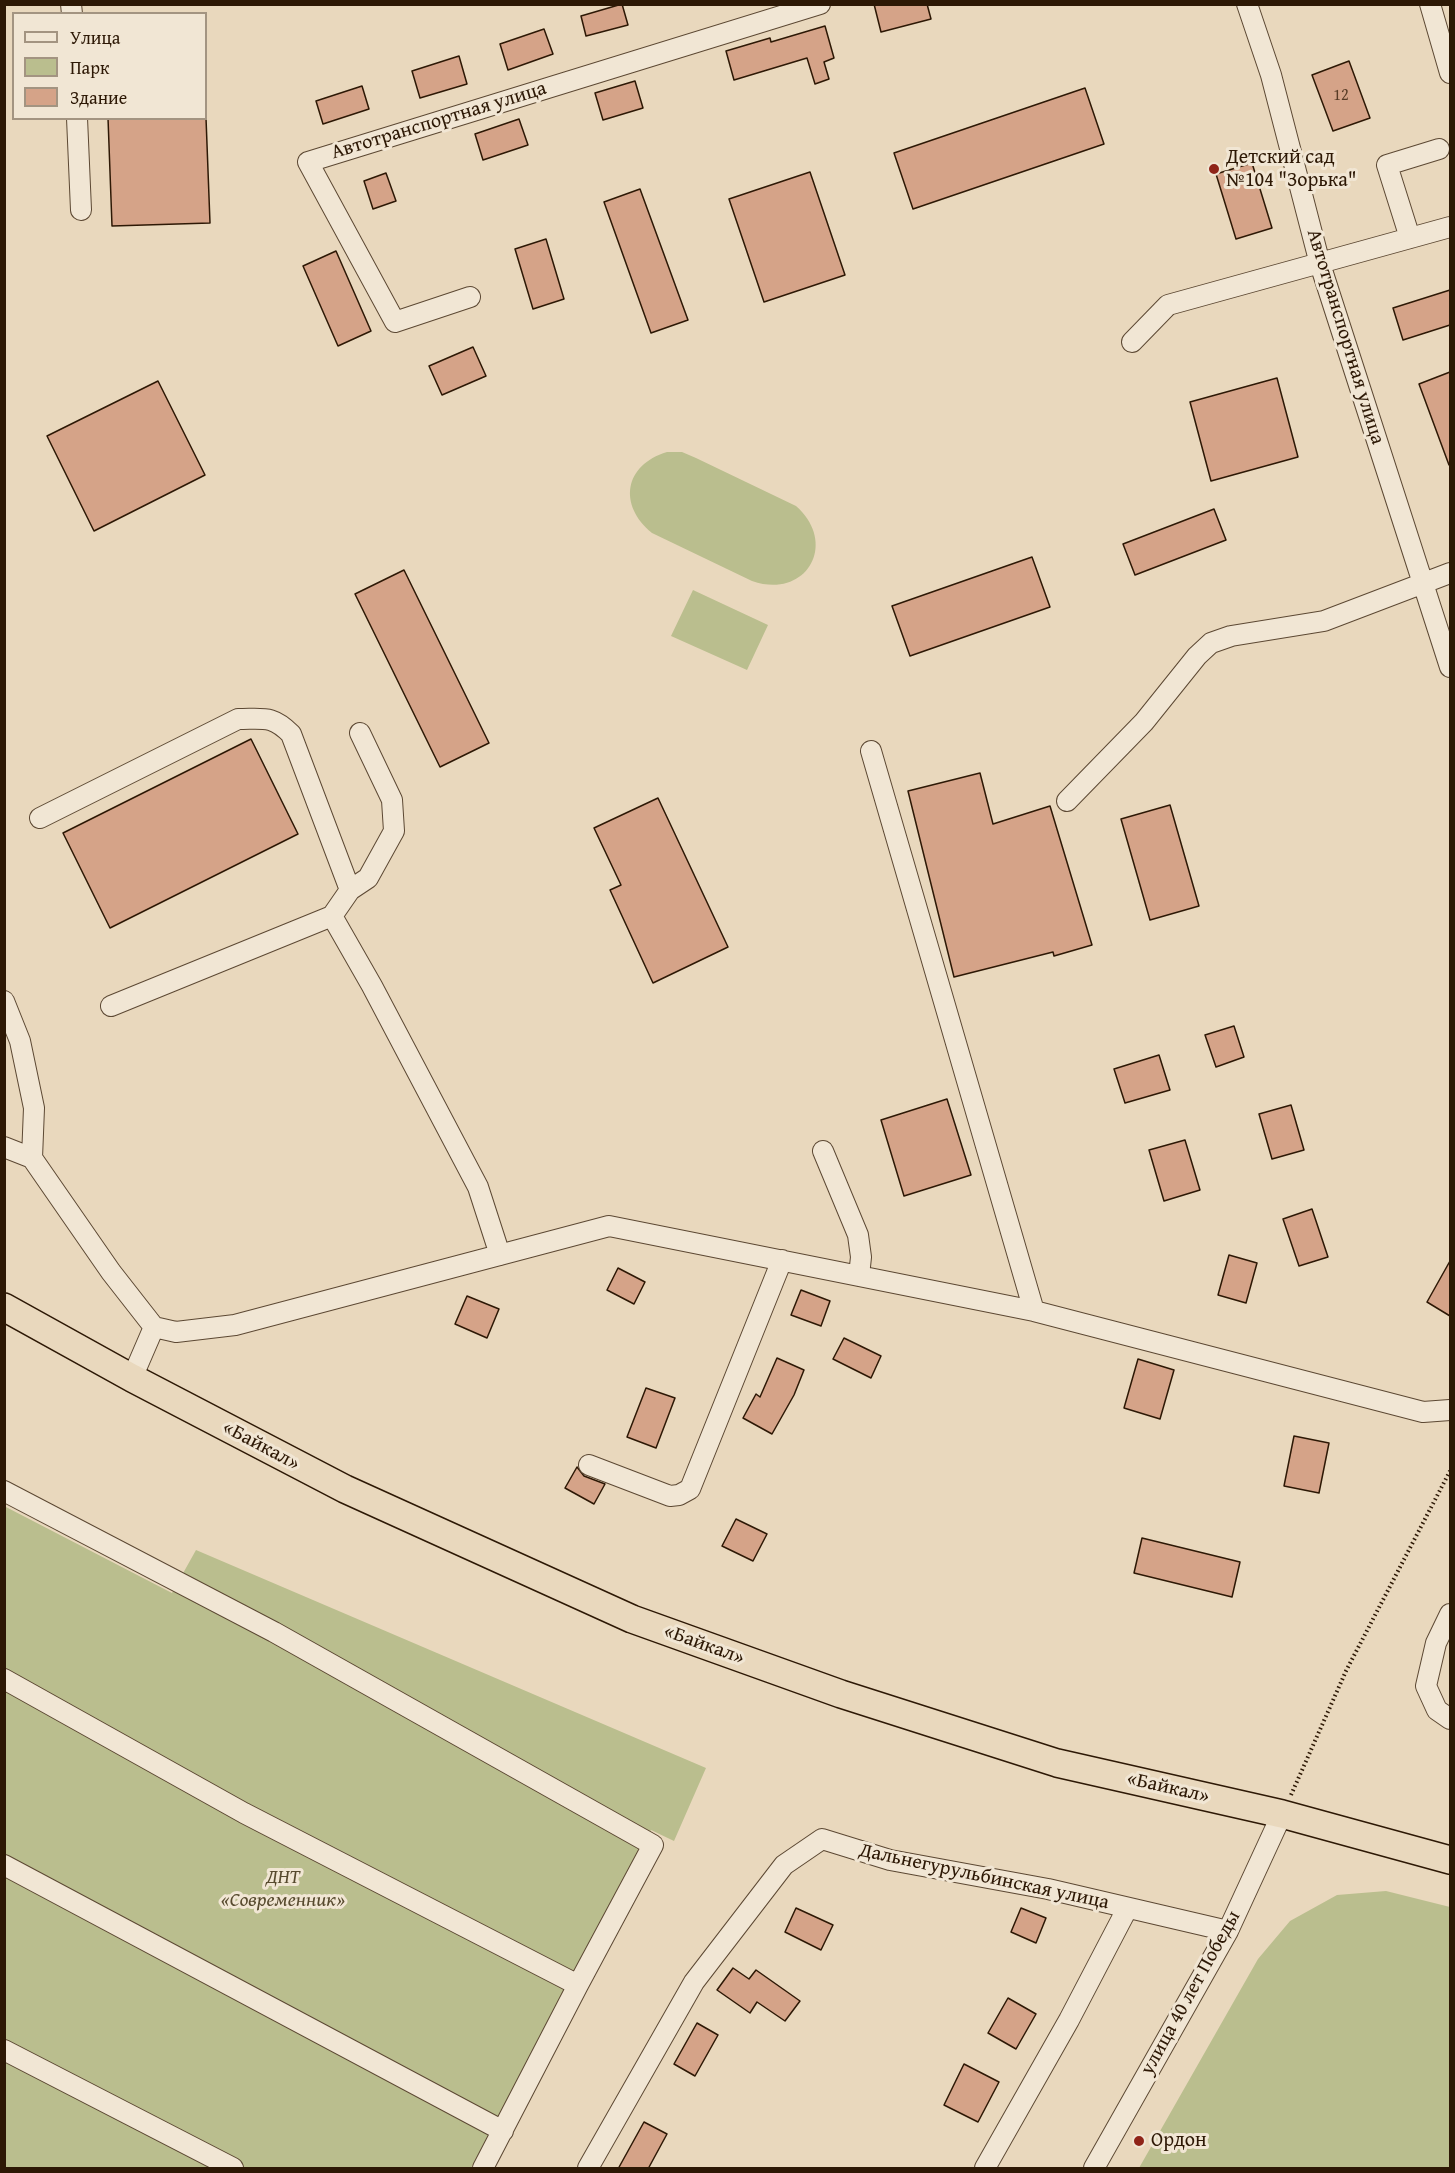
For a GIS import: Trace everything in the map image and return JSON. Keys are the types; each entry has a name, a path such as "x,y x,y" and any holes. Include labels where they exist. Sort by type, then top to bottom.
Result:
{"highway":[{"name":"«Байкал»","path":"4,1306 132,1378 345,1490 632,1619 841,1694 1057,1763 1282,1814 1450,1860"}],"street":[{"name":"Автотранспортная улица","path":"470,297 395,322 308,162 820,4"},
{"name":"Автотранспортная улица","path":"1246,4 1271,75 1320,264 1450,667"},
{"path":"1430,4 1450,73"},
{"path":"77,120 81,210"},
{"path":"1410,238 1387,165 1439,149"},
{"path":"1131,342 1168,305 1450,227"},
{"path":"1067,801 1144,722 1197,656 1211,643 1231,636 1324,621 1450,573"},
{"path":"40,818 238,719 263,718 279,722 291,734 350,890"},
{"path":"111,1006 332,916 350,890 368,878 394,831 392,800 360,733"},
{"path":"871,751 1034,1311"},
{"path":"332,916 372,986 478,1187 500,1255"},
{"path":"4,1001 20,1041 34,1108 32,1158"},
{"path":"4,1147 32,1158 111,1272 154,1327 176,1332 235,1325 609,1226 1034,1311 1423,1412 1450,1410"},
{"path":"823,1151 858,1235 861,1257 860,1276"},
{"path":"589,1465 670,1496 679,1495 690,1489 782,1260"},
{"path":"132,1378 154,1327"},
{"path":"4,1491 274,1632 653,1845 483,2169"},
{"path":"1450,1614 1436,1643 1426,1686 1437,1710 1450,1719"},
{"path":"4,1679 244,1813 578,1985"},
{"name":"улица 40 лет Победы","path":"1094,2169 1228,1931 1282,1814"},
{"name":"Дальнегурульбинская улица","path":"588,2169 694,1982 784,1865 822,1839 890,1860 1048,1889 1228,1931"},
{"path":"4,1864 503,2131"},
{"path":"985,2169 1069,2020 1127,1909"},
{"path":"4,2050 233,2169"}],"path":[{"path":"1282,1814 1346,1671 1450,1471"}],"green space":[{"path":"667,452 682,452 796,506 809,521 815,536 815,551 810,565 801,576 788,583 771,585 752,581 652,533 641,522 634,510 630,498 631,487 634,476 642,466"},
{"path":"693,590 768,625 747,670 671,636"},
{"name":"ДНТ «Современник»","path":"4,1506 172,1593 196,1550 706,1768 674,1841 651,1830 471,2168 5,2168"},
{"path":"1386,1891 1450,1907 1450,2168 1139,2168 1258,1959 1290,1921 1337,1895"}],"building":[{"path":"622,4 628,25 586,36 581,16"},
{"path":"874,4 927,4 931,19 881,32"},
{"path":"825,26 834,58 824,62 829,79 815,84 807,58 734,80 726,51 770,38 771,42"},
{"path":"544,29 553,54 508,70 500,44"},
{"path":"459,56 467,84 420,98 412,71"},
{"path":"1349,61 1370,118 1333,131 1312,75"},
{"path":"635,81 643,108 603,120 595,93"},
{"path":"362,86 369,109 323,124 316,101"},
{"path":"1085,88 1104,144 913,209 894,153"},
{"path":"519,119 528,145 483,160 475,134"},
{"path":"108,120 206,120 210,223 112,226"},
{"path":"1252,163 1272,228 1236,239 1216,174"},
{"path":"810,172 845,275 764,302 729,199"},
{"path":"386,173 396,201 373,209 364,181"},
{"path":"640,189 688,320 651,333 604,202"},
{"path":"546,239 564,299 533,309 515,249"},
{"path":"336,251 371,331 338,346 303,266"},
{"path":"1450,290 1450,325 1403,340 1393,308"},
{"path":"473,347 486,376 442,395 429,366"},
{"path":"1450,372 1450,465 1449,465 1419,384"},
{"path":"1277,378 1298,457 1211,481 1190,402"},
{"path":"158,381 205,475 94,531 47,436"},
{"path":"1214,509 1226,540 1135,575 1123,544"},
{"path":"1032,557 1050,607 910,656 892,606"},
{"path":"404,570 489,743 440,767 355,594"},
{"path":"251,739 298,834 110,928 63,833"},
{"path":"980,773 993,824 1050,806 1092,945 1054,956 1053,952 954,977 908,791"},
{"path":"658,798 728,947 653,983 610,890 621,885 594,828"},
{"path":"1170,805 1199,906 1150,920 1121,819"},
{"path":"1234,1026 1244,1057 1216,1067 1205,1035"},
{"path":"1159,1055 1170,1090 1125,1103 1114,1069"},
{"path":"947,1099 971,1175 904,1196 881,1120"},
{"path":"1291,1105 1304,1150 1272,1159 1259,1114"},
{"path":"1185,1140 1200,1190 1164,1201 1149,1150"},
{"path":"1312,1209 1328,1257 1299,1266 1283,1219"},
{"path":"1229,1255 1257,1263 1246,1303 1218,1295"},
{"path":"1450,1261 1450,1316 1427,1302"},
{"path":"618,1268 645,1282 634,1304 607,1290"},
{"path":"801,1290 830,1301 821,1326 791,1315"},
{"path":"467,1296 499,1309 487,1338 455,1324"},
{"path":"844,1338 881,1356 871,1378 833,1359"},
{"path":"777,1358 804,1370 794,1395 772,1434 743,1418 756,1394 760,1397"},
{"path":"1138,1359 1174,1370 1160,1419 1124,1408"},
{"path":"646,1388 675,1398 656,1448 627,1437"},
{"path":"1294,1436 1329,1443 1319,1493 1284,1486"},
{"path":"577,1467 584,1476 605,1484 594,1504 565,1488"},
{"path":"736,1519 767,1534 753,1561 722,1546"},
{"path":"1142,1538 1240,1562 1232,1597 1134,1573"},
{"path":"796,1908 833,1925 821,1950 785,1932"},
{"path":"1021,1908 1046,1918 1036,1943 1011,1932"},
{"path":"733,1968 749,1979 756,1970 800,2001 785,2021 757,2002 750,2013 717,1990"},
{"path":"1008,1998 1036,2014 1016,2049 988,2033"},
{"path":"697,2023 718,2035 695,2076 674,2064"},
{"path":"964,2064 999,2082 978,2122 944,2105"},
{"path":"644,2122 667,2134 648,2169 618,2169"}],"place":[{"name":"Детский сад №104 \"Зорька\"","path":"1214,169"},
{"name":"Ордон","path":"1139,2141"}]}
